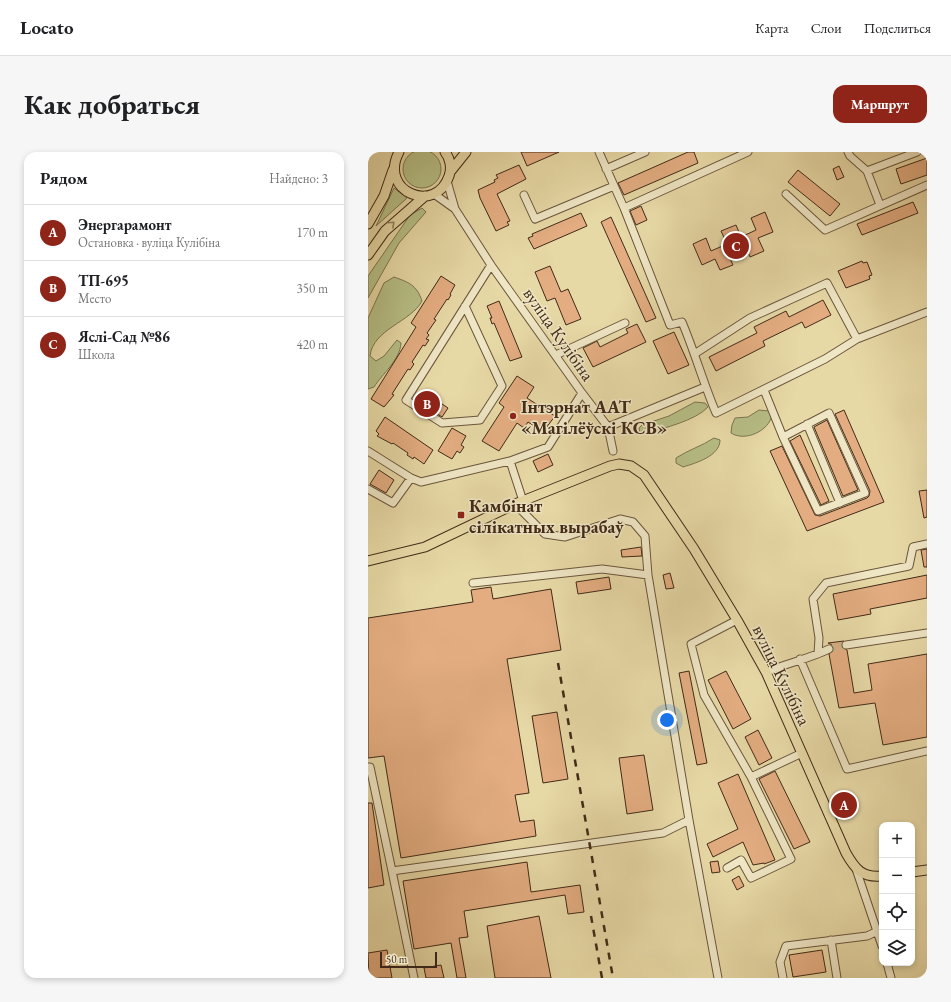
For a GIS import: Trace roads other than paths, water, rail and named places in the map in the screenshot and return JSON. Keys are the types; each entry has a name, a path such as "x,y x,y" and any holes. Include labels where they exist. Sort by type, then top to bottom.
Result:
{"main road":[{"path":"445,152 450,163 449,177"},
{"path":"368,255 385,231 430,195 442,189 466,152"},
{"path":"396,158 400,186 407,192 416,196 430,195"},
{"path":"368,224 384,196 396,158"},
{"name":"вуліца Кулібіна","path":"368,561 425,547 519,503 610,466 619,464 631,466 648,480 694,549 737,620 766,672 846,853 856,869"},
{"path":"856,869 872,877 879,876"},
{"path":"915,872 927,870"}],"street":[{"path":"599,152 624,208 670,325 682,322 696,353 705,387 716,413 825,359 857,339 927,312"},
{"path":"606,169 645,152"},
{"path":"624,208 748,152"},
{"path":"848,152 850,156 867,171 880,204"},
{"path":"867,171 917,152"},
{"name":"вуліца Кулібіна","path":"449,177 455,209 491,265 608,427"},
{"path":"524,195 535,219 614,186"},
{"path":"786,194 825,230 880,204 926,187"},
{"name":"вуліца Кулібіна","path":"430,195 455,209"},
{"path":"466,306 502,386 480,420 442,423 406,400 491,265"},
{"path":"696,353 750,318 827,283 857,339"},
{"path":"556,355 624,323"},
{"path":"613,451 608,427 705,387"},
{"path":"764,390 783,437 818,511 865,493 829,413 783,437"},
{"path":"368,451 411,478 421,482 432,481 510,461 548,447 582,393"},
{"path":"807,424 840,503"},
{"path":"510,461 519,503 545,534 565,537 620,519 633,522 645,536 648,575 689,820 718,978"},
{"path":"368,489 392,503 411,478"},
{"path":"818,654 819,638 813,599 826,583 909,566 913,547 927,544"},
{"path":"473,583 602,569 648,575"},
{"path":"727,868 741,860 751,878 791,859 751,777 704,695 691,644 737,620"},
{"path":"846,645 927,633"},
{"path":"766,672 818,654 829,648"},
{"path":"800,659 847,769 927,751"},
{"path":"751,777 802,753"},
{"path":"368,767 370,767 414,978"},
{"path":"392,871 663,833 689,820"},
{"path":"856,869 879,935"},
{"path":"783,978 780,962 786,946 867,936 878,931"},
{"path":"831,940 837,978"},
{"path":"888,966 891,978"}],"tunnel":[{"path":"829,649 846,645"}],"railway":[{"path":"558,663 613,978"},
{"path":"591,916 602,978"}],"place":[{"name":"Яслі-Сад №86","path":"736,246"},
{"name":"ТП-695","path":"427,404"},
{"name":"Інтэрнат ААТ «Магілёўскі КСВ»","path":"513,416"},
{"name":"Камбінат сілікатных вырабаў","path":"461,515"},
{"name":"Энергарамонт","path":"844,805"}]}
